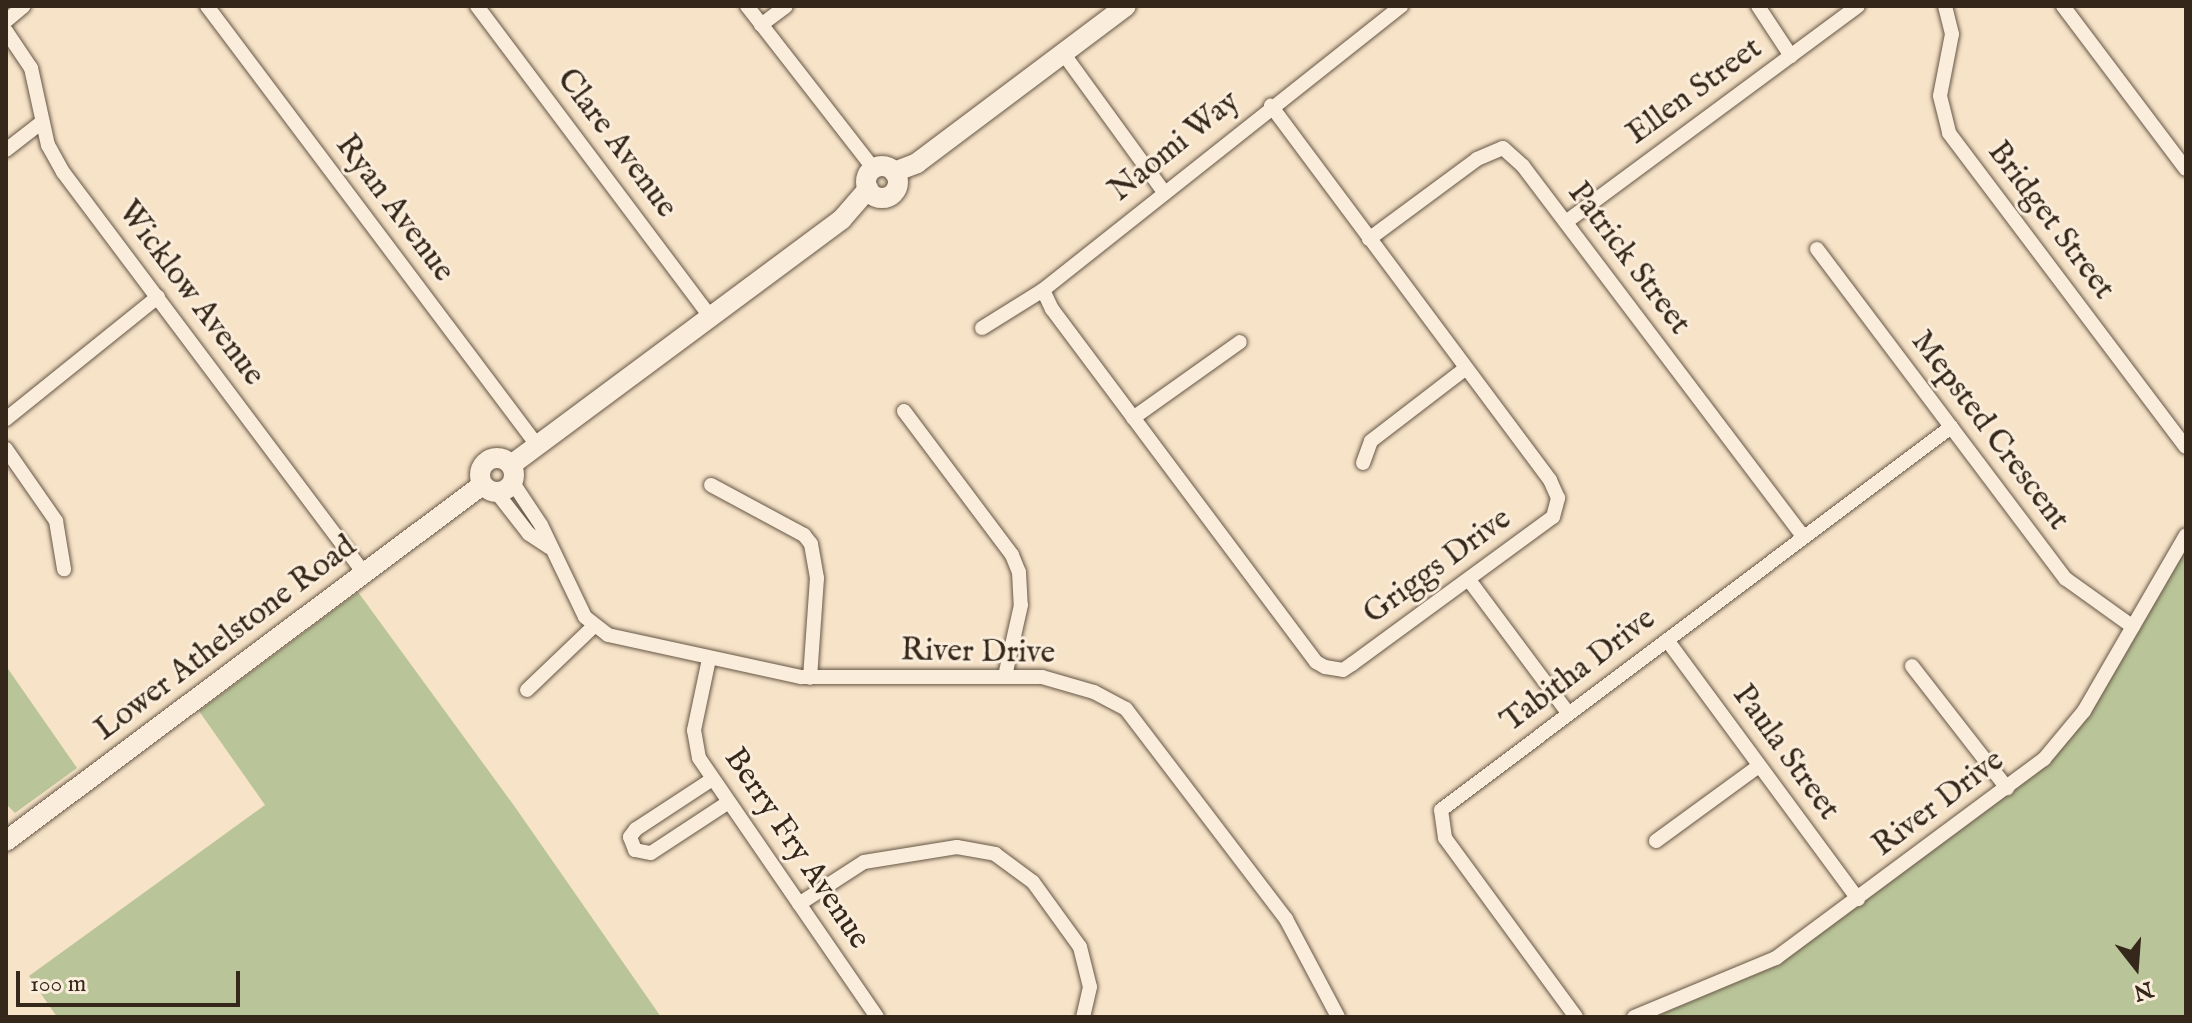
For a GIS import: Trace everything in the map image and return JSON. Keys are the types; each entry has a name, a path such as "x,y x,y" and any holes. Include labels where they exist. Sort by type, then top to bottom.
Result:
{"street":[{"path":"6,21 24,6"},
{"name":"Ryan Avenue","path":"207,6 537,445"},
{"name":"Clare Avenue","path":"477,6 710,316"},
{"path":"747,6 873,168"},
{"path":"761,25 786,6"},
{"path":"894,172 917,163 1126,6"},
{"name":"Naomi Way","path":"982,328 1025,297 1043,290 1271,106 1380,12 1401,6"},
{"path":"1758,6 1791,56"},
{"name":"Ellen Street","path":"1566,222 1858,6"},
{"name":"Bridget Street","path":"1945,6 1952,34 1940,96 1949,133 2186,447"},
{"path":"2063,6 2186,169"},
{"name":"Wicklow Avenue","path":"6,31 31,68 42,122 63,172 364,573"},
{"path":"1063,53 1164,192"},
{"name":"Griggs Drive","path":"1043,290 1133,418 1316,662 1325,667 1343,670 1553,517 1558,498 1271,106"},
{"path":"6,150 42,122"},
{"name":"Patrick Street","path":"1369,239 1477,159 1503,148 1566,222 1804,537"},
{"path":"886,166 894,172 898,184 892,194 881,198 868,189 866,178 873,168 886,166"},
{"name":"Lower Athelstone Road","path":"6,841 364,573 501,482 537,445 842,219 868,189"},
{"name":"Mepsted Crescent","path":"1817,249 2066,579 2133,627"},
{"path":"6,419 158,297"},
{"path":"1133,418 1240,342"},
{"path":"1363,463 1371,441 1465,369"},
{"path":"904,411 1012,555 1019,572 1021,605 1005,676"},
{"name":"Tabitha Drive","path":"1576,1017 1445,838 1439,819 1449,802 1951,427"},
{"path":"6,449 56,521 64,569"},
{"path":"501,482 549,547 594,626 527,690"},
{"path":"711,485 804,535 811,544 817,578 810,678"},
{"name":"River Drive","path":"1634,1017 1776,958 2007,788 2070,730 2186,535"},
{"path":"1469,580 1568,713"},
{"name":"River Drive","path":"594,626 608,635 709,659 810,678 1042,677 1094,692 1126,709 1144,728 1286,919 1338,1017"},
{"name":"Paula Street","path":"1667,640 1858,899"},
{"name":"Berry Fry Avenue","path":"709,659 694,730 699,758 711,780 877,1017"},
{"path":"1912,666 2007,788"},
{"path":"1656,841 1759,766"},
{"path":"711,780 636,829 630,837 635,850 651,853 727,803"},
{"path":"799,904 864,862 957,847 995,854 1033,882 1080,947 1090,987 1083,1017"}],"green space":[{"path":"2186,548 2186,1017 1654,1017 1778,965 2045,766"},
{"path":"358,592 515,807 661,1017 57,1017 29,976 265,805 199,711"},
{"path":"6,666 77,768 15,813 6,804"}]}
